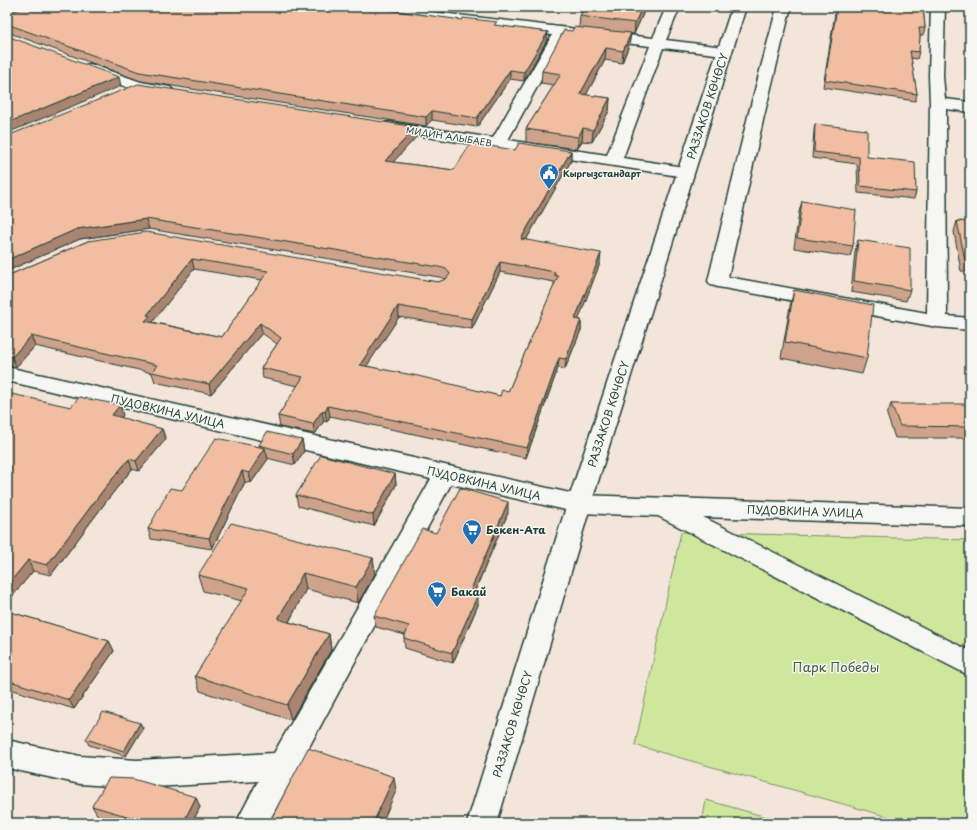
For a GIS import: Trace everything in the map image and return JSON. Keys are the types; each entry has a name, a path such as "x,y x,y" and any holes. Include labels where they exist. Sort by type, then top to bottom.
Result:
{"main road":[{"path":"356,7 724,51"},
{"path":"613,162 673,7"},
{"name":"РАЗЗАКОВ КӨЧӨСҮ","path":"482,823 579,504 739,7"},
{"path":"784,7 759,102 718,281 937,322 970,324"},
{"path":"937,322 938,103 936,76 938,7"},
{"path":"498,144 561,31"},
{"path":"73,62 138,86 177,92"},
{"path":"116,95 138,86"},
{"path":"938,103 970,107"},
{"name":"МИДИН АЛЫБАЕВ","path":"373,124 685,172"},
{"name":"ПУДОВКИНА УЛИЦА","path":"7,374 579,504 970,517"},
{"path":"251,823 445,474"},
{"path":"660,507 970,664"},
{"path":"7,754 80,770 137,774 283,766"}],"green space":[{"name":"Парк Победы","path":"681,532 970,540 970,823 910,823 635,745"},
{"path":"706,800 788,823 702,823"}],"building":[{"path":"26,7 371,7 462,20 463,18 497,22 494,25 548,32 524,72 510,70 477,118 432,111 426,117 139,72 7,24 7,13"},
{"path":"585,7 642,7 635,23 580,16"},
{"path":"837,7 923,7 925,28 919,28 919,52 910,51 917,94 825,80"},
{"path":"574,27 631,33 623,51 606,48 580,94 610,98 593,130 583,128 578,137 526,129 561,74 542,71 564,30 572,31"},
{"path":"7,36 119,77 7,123"},
{"path":"138,84 416,127 385,161 454,170 471,143 515,150 519,143 571,151 521,239 601,253 575,319 581,320 566,359 559,358 527,448 328,406 325,412 322,411 313,424 278,416 303,377 261,368 281,338 260,323 209,384 152,372 157,365 31,336 12,357 7,357 7,276 88,241 146,232 438,282 446,279 450,274 446,269 439,267 146,219 77,229 7,260 7,136","holes":["192,259 268,271 222,337 145,321 150,316 147,315","500,262 555,272 554,275 558,276 508,392 502,390 500,396 418,376 360,365 398,306 472,319"]},
{"path":"815,124 867,130 867,157 915,162 916,192 860,186 859,157 814,152"},
{"path":"802,201 856,210 853,246 797,238"},
{"path":"957,221 970,222 970,261 965,260"},
{"path":"858,240 910,248 910,290 854,281"},
{"path":"794,290 873,305 867,358 785,342"},
{"path":"7,393 71,407 79,397 120,405 112,415 162,429 136,461 129,459 104,489 47,565 28,560 7,586"},
{"path":"891,404 968,404 970,409 970,427 900,426"},
{"path":"267,432 302,440 293,454 259,445"},
{"path":"216,438 265,448 249,473 242,471 209,538 148,529 170,488 182,490"},
{"path":"321,455 395,474 373,515 296,495"},
{"path":"460,488 508,502 470,592 478,594 452,653 404,638 409,626 374,616 422,529 436,533"},
{"path":"231,523 373,558 356,587 303,573 278,619 329,634 287,705 195,676 249,588 198,575"},
{"path":"7,611 109,641 69,700 7,680"},
{"path":"103,712 140,723 124,751 86,739"},
{"path":"308,748 394,777 373,823 269,823"},
{"path":"109,778 133,779 196,797 183,823 150,823 92,806"}],"place":[{"name":"Кыргызстандарт","path":"549,190"},
{"name":"Бекен-Ата","path":"472,546"},
{"name":"Бакай","path":"437,608"}]}
